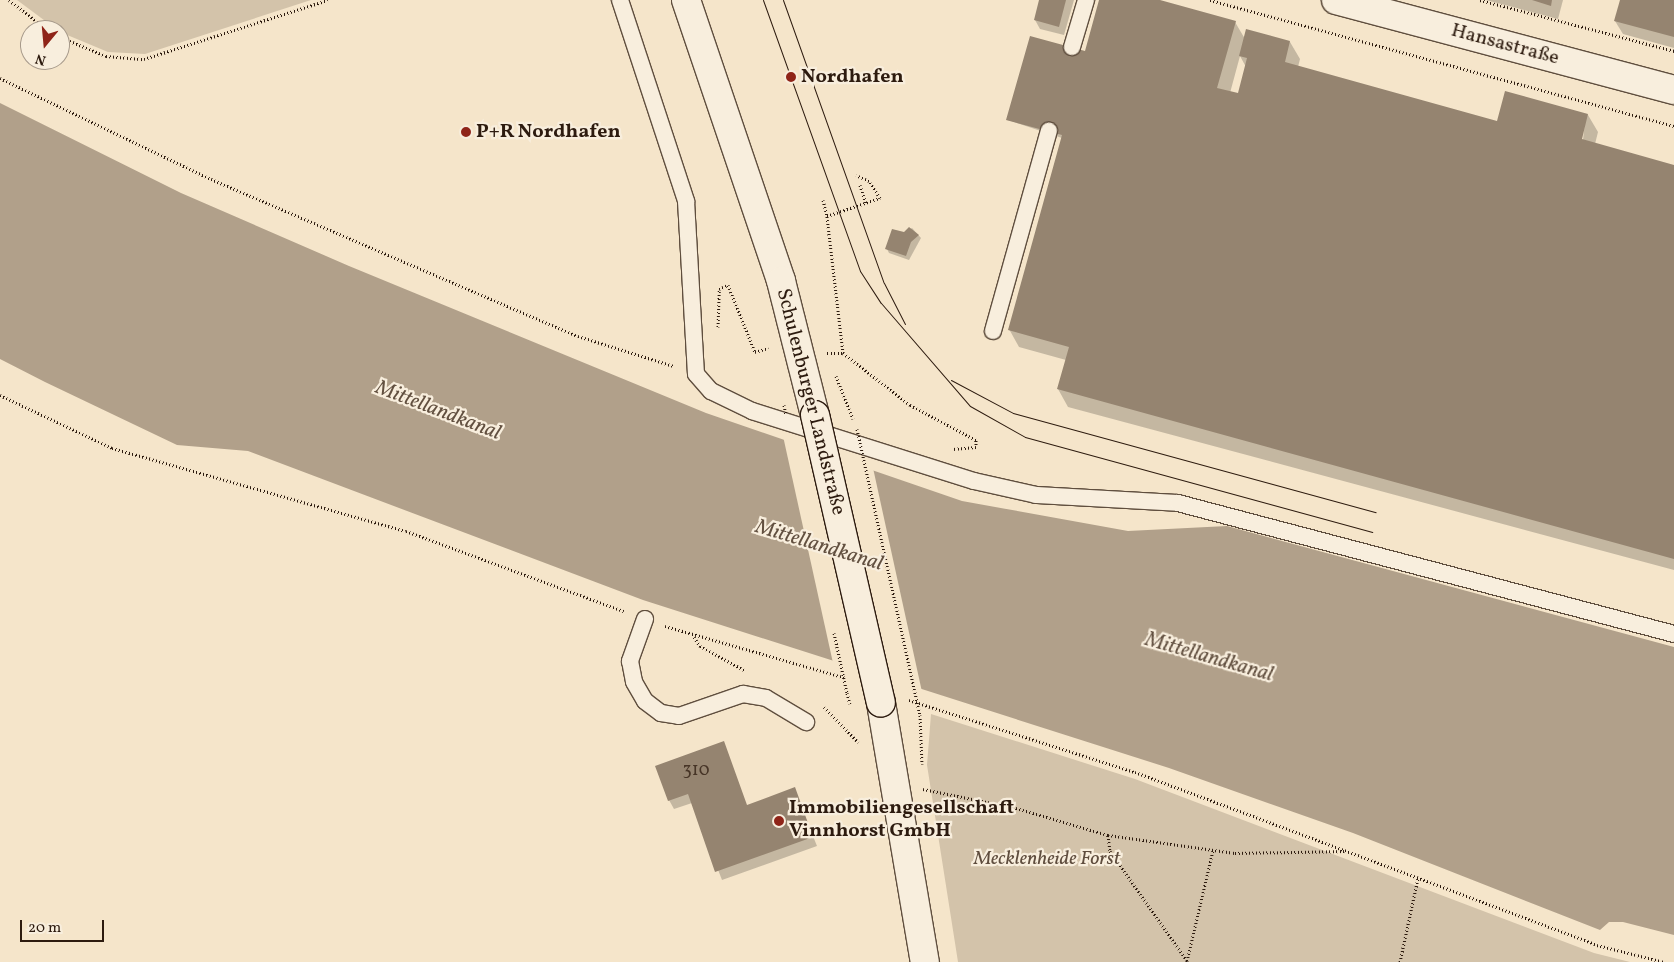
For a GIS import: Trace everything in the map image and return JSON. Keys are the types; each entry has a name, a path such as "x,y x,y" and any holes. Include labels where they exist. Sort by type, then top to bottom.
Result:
{"main road":[{"name":"Schulenburger Landstraße","path":"686,0 781,281 815,415 893,701 925,962"},
{"name":"Hansastraße","path":"1336,0 1674,90"}],"lane":[{"path":"620,0 686,201 696,374 711,391 752,411 974,481 1036,495 1178,502 1674,634"},
{"path":"1072,48 1086,0"},
{"path":"993,331 1049,131"},
{"path":"644,619 630,661 634,682 645,701 661,713 679,716 743,694 766,698 806,722"}],"path":[{"path":"9,0 35,20"},
{"path":"70,42 106,56 144,59 328,0"},
{"path":"1210,0 1674,126"},
{"path":"1480,0 1674,51"},
{"path":"0,78 211,179 578,336 696,374"},
{"path":"827,216 880,198 870,180 856,175"},
{"path":"860,186 866,203"},
{"path":"823,200 827,216 843,353"},
{"path":"718,334 718,289 728,286 755,352 774,346"},
{"path":"830,361 827,353 843,353 910,405 976,440 976,447 949,449"},
{"path":"834,370 857,429 920,716 922,770"},
{"path":"0,395 112,448 406,531 644,619 857,682"},
{"path":"893,701 1135,772 1597,945 1664,962"},
{"path":"923,780 923,789 1108,835 1213,850 1314,855 1348,851"},
{"path":"1108,835 1110,851 1188,961"},
{"path":"1188,961 1213,850"},
{"path":"1400,962 1418,878"}],"green space":[{"path":"17,0 311,0 145,54 108,52 70,36 70,20 44,20"},
{"name":"Mecklenheide Forst","path":"931,714 1135,779 1594,953 1630,962 958,962 927,765"}],"water":[{"name":"Mittellandkanal","path":"0,103 181,193 349,266 706,413 962,501 1128,531 1227,526 1674,647 1674,935 1623,922 1609,922 1600,930 1353,833 1169,768 643,600 248,451 177,445 45,382 0,359"}],"pier":[{"path":"783,436 873,468 922,692 833,663"}],"building":[{"path":"1039,0 1066,0 1059,27 1034,20"},
{"path":"1099,0 1160,0 1236,21 1217,88 1238,93 1247,58 1239,56 1246,29 1290,41 1285,62 1497,121 1505,91 1588,114 1582,139 1674,165 1674,559 1057,389 1069,347 1008,330 1062,135 1006,120 1030,36 1085,51"},
{"path":"1532,0 1552,0 1551,6"},
{"path":"1620,0 1674,0 1674,37 1614,21"},
{"path":"909,227 919,235 911,242 906,256 885,249 892,229 904,232"},
{"path":"724,741 747,805 795,787 813,837 715,872 688,794 668,801 655,766"}],"tram line":[{"path":"763,0 860,271 881,303 970,406 1025,437 1372,532"},
{"path":"783,0 884,283 905,324"},
{"path":"951,380 1013,413 1376,512"}],"place":[{"name":"Nordhafen","path":"791,77"},
{"name":"P+R Nordhafen","path":"466,132"},
{"name":"Immobiliengesellschaft Vinnhorst GmbH","path":"779,821"}]}
